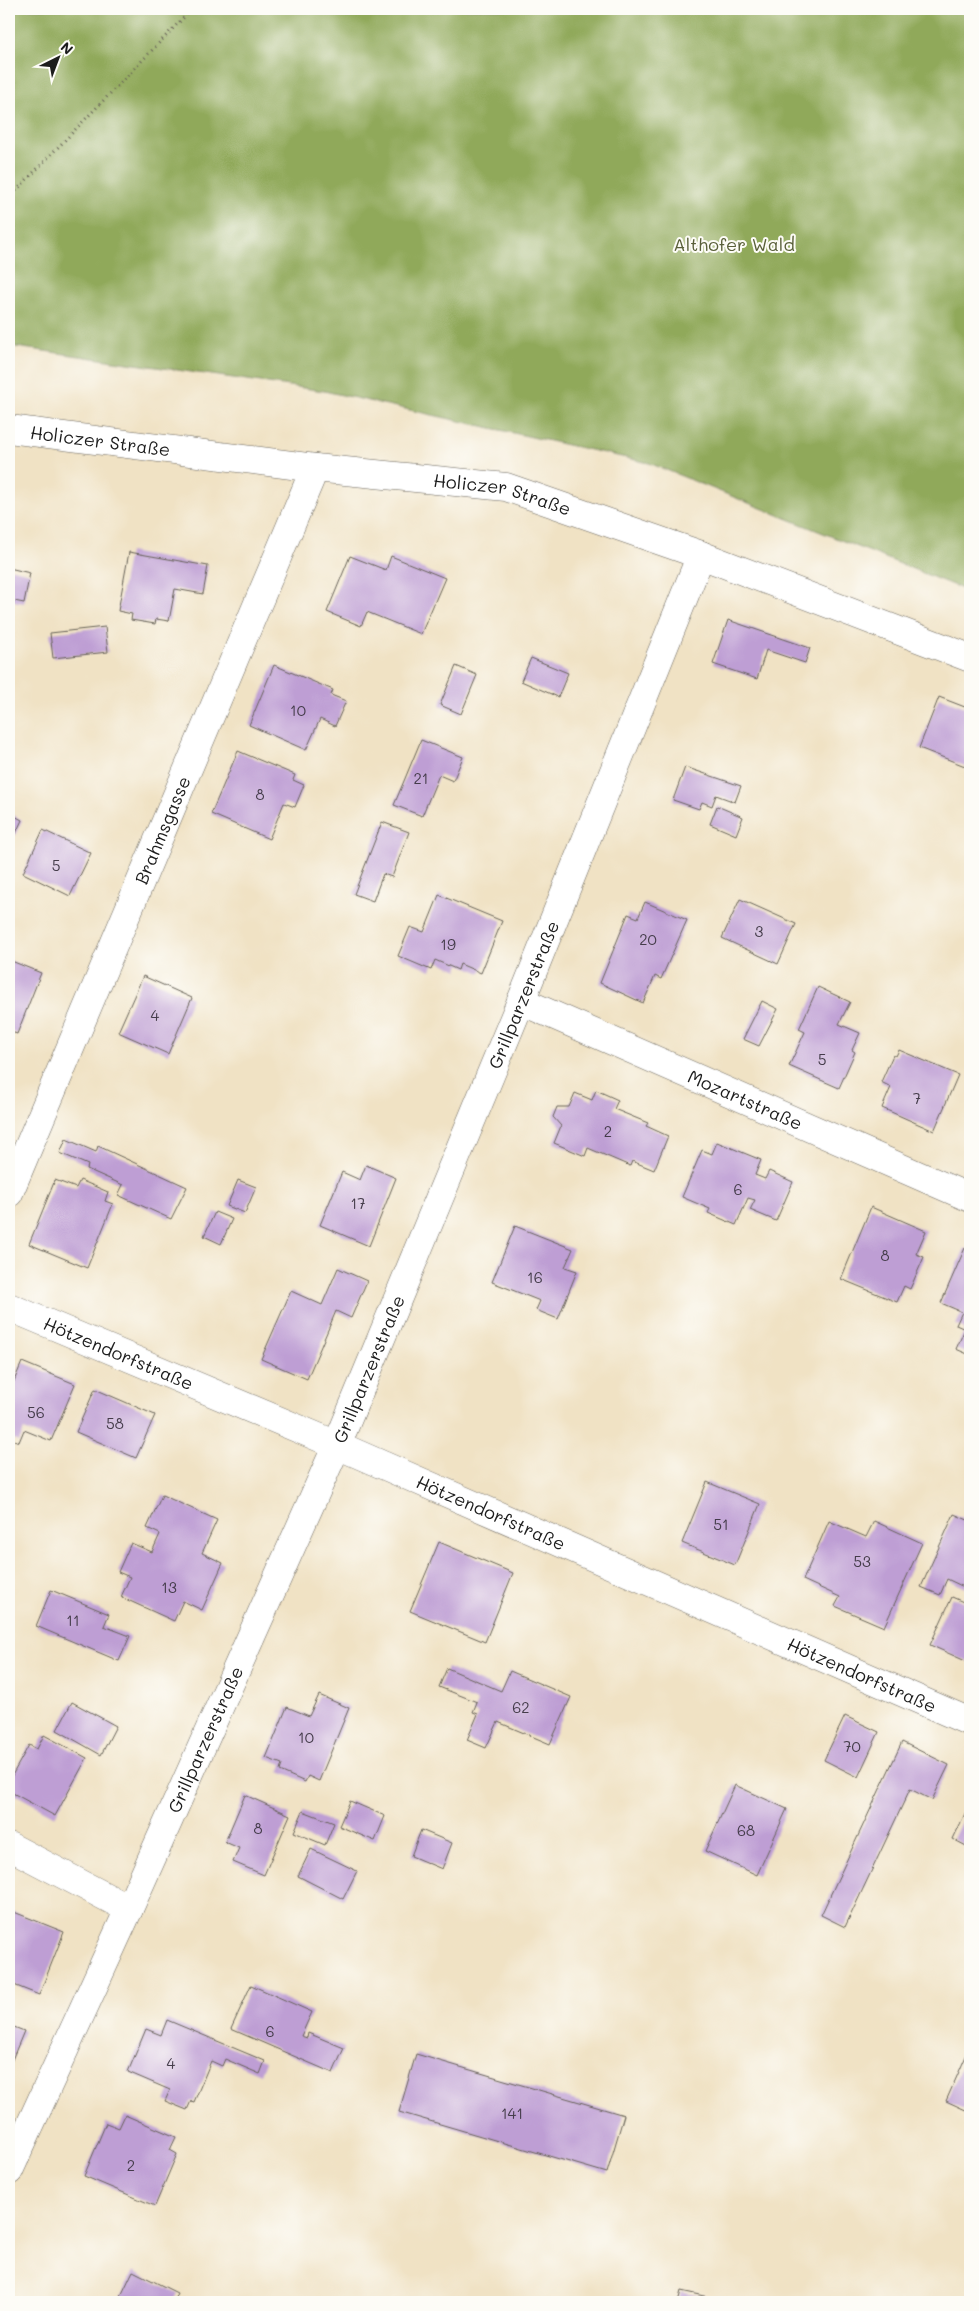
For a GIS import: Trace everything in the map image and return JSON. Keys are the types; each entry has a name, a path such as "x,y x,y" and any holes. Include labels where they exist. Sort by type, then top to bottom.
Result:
{"street":[{"name":"Holiczer Straße","path":"9,429 315,468 506,487 702,554 970,658"},
{"name":"Brahmsgasse","path":"9,1193 315,468"},
{"name":"Grillparzerstraße","path":"9,2171 337,1445 521,1002 702,554"},
{"name":"Mozartstraße","path":"521,1002 970,1198"},
{"name":"Hötzendorfstraße","path":"9,1307 337,1445 970,1722"},
{"path":"9,1846 129,1909"}],"path":[{"path":"9,198 192,9"}],"green space":[{"name":"Althofer Wald","path":"9,9 970,9 970,592 649,463 324,391 9,346"}],"building":[{"path":"129,552 208,566 203,594 175,589 169,621 156,619 155,624 131,620 132,614 118,611"},
{"path":"350,556 386,570 391,556 445,578 421,634 367,612 361,626 327,612"},
{"path":"9,568 30,573 24,603 9,600"},
{"path":"728,620 810,648 805,663 766,650 757,679 713,664"},
{"path":"105,627 108,652 53,658 50,633"},
{"path":"531,658 568,673 558,697 521,681"},
{"path":"274,665 333,690 331,695 346,701 335,726 320,719 306,750 249,725"},
{"path":"456,666 477,675 461,714 440,705"},
{"path":"939,697 970,709 970,768 919,748"},
{"path":"421,740 463,757 453,781 439,775 422,816 394,805"},
{"path":"238,751 295,775 293,780 304,785 295,807 284,803 269,839 211,814"},
{"path":"685,767 741,786 735,802 716,795 712,806 702,802 699,809 673,800"},
{"path":"717,806 743,817 736,835 710,824"},
{"path":"9,813 22,820 9,848"},
{"path":"382,822 409,832 392,877 383,874 373,901 354,894"},
{"path":"43,830 91,853 70,896 23,873"},
{"path":"439,895 502,921 481,973 460,964 458,970 435,960 431,970 398,956 410,927 424,932"},
{"path":"740,899 796,924 778,964 722,938"},
{"path":"645,902 687,920 661,979 655,976 643,1003 600,983 628,914 638,918"},
{"path":"9,960 41,973 17,1034 9,1031"},
{"path":"143,976 192,998 168,1054 118,1032"},
{"path":"818,987 850,1002 839,1024 860,1033 852,1050 855,1052 839,1088 789,1066 805,1032 799,1029"},
{"path":"762,1001 778,1009 759,1046 743,1039"},
{"path":"899,1050 958,1075 934,1131 882,1108 891,1087 881,1082 893,1055 896,1056"},
{"path":"596,1090 618,1100 614,1109 648,1123 646,1126 668,1136 654,1170 632,1161 630,1166 588,1148 585,1156 554,1143 561,1126 553,1117 557,1107 569,1107 575,1093 592,1100"},
{"path":"66,1139 96,1152 98,1146 187,1187 171,1219 118,1195 123,1185 87,1169 88,1165 60,1153"},
{"path":"717,1142 761,1160 755,1175 765,1179 769,1171 793,1182 776,1221 750,1210 755,1200 748,1198 736,1225 708,1213 710,1209 682,1197 702,1150 712,1154"},
{"path":"366,1165 396,1178 369,1246 320,1225 342,1172 360,1180"},
{"path":"55,1180 76,1188 80,1180 108,1192 105,1201 113,1204 87,1268 29,1244"},
{"path":"238,1180 256,1187 245,1213 227,1206"},
{"path":"871,1207 926,1231 916,1254 924,1257 910,1289 904,1286 897,1302 841,1279"},
{"path":"215,1212 232,1219 221,1244 204,1236"},
{"path":"515,1226 573,1249 565,1267 577,1271 558,1319 536,1310 540,1301 492,1282"},
{"path":"965,1248 970,1251 970,1355 956,1349 965,1329 956,1325 962,1312 941,1303"},
{"path":"338,1268 367,1281 351,1318 336,1311 307,1379 261,1359 291,1291 322,1305"},
{"path":"22,1362 75,1384 51,1441 24,1430 19,1442 9,1438 9,1393"},
{"path":"95,1389 155,1415 136,1458 76,1432"},
{"path":"707,1482 760,1504 735,1565 682,1543"},
{"path":"162,1495 217,1520 202,1553 223,1563 202,1610 183,1601 174,1621 121,1597 130,1577 118,1572 131,1543 152,1552 160,1534 147,1528"},
{"path":"954,1514 970,1521 970,1578 966,1588 947,1579 940,1595 921,1587"},
{"path":"829,1521 866,1537 874,1521 922,1543 884,1627 835,1606 840,1597 803,1580"},
{"path":"439,1542 513,1573 485,1642 410,1611"},
{"path":"51,1590 109,1614 104,1626 130,1636 119,1661 36,1626"},
{"path":"952,1597 970,1605 970,1663 930,1645"},
{"path":"447,1668 501,1691 510,1671 571,1697 550,1744 498,1722 486,1748 467,1740 478,1714 473,1712 477,1702 439,1687"},
{"path":"319,1695 349,1708 319,1781 308,1776 305,1782 280,1771 282,1764 266,1758 287,1707 309,1716"},
{"path":"72,1702 116,1726 101,1755 57,1730"},
{"path":"845,1716 879,1732 858,1777 824,1760"},
{"path":"44,1735 87,1758 55,1816 9,1791 9,1781 29,1745 37,1749"},
{"path":"902,1742 949,1765 932,1800 910,1789 845,1927 821,1915"},
{"path":"735,1785 787,1809 757,1875 705,1851"},
{"path":"245,1795 290,1815 264,1875 233,1862 239,1848 225,1842"},
{"path":"350,1801 385,1816 375,1841 339,1826"},
{"path":"970,1803 970,1848 953,1839"},
{"path":"303,1811 334,1823 325,1845 294,1832"},
{"path":"421,1830 452,1843 442,1869 411,1856"},
{"path":"311,1849 357,1871 343,1899 298,1876"},
{"path":"9,1910 64,1932 39,1995 9,1983"},
{"path":"251,1985 312,2012 301,2036 307,2038 308,2033 344,2048 333,2073 231,2029"},
{"path":"167,2020 265,2061 260,2074 225,2059 222,2066 211,2061 194,2102 191,2101 187,2110 165,2101 170,2090 128,2072 146,2029 161,2035"},
{"path":"9,2025 24,2031 9,2067"},
{"path":"970,2047 970,2112 946,2101"},
{"path":"416,2054 624,2115 607,2173 399,2112"},
{"path":"125,2115 176,2137 170,2150 177,2154 155,2206 84,2176 106,2123 119,2128"},
{"path":"133,2271 177,2293 173,2302 118,2302"},
{"path":"681,2291 727,2301 727,2302 678,2302"}]}
